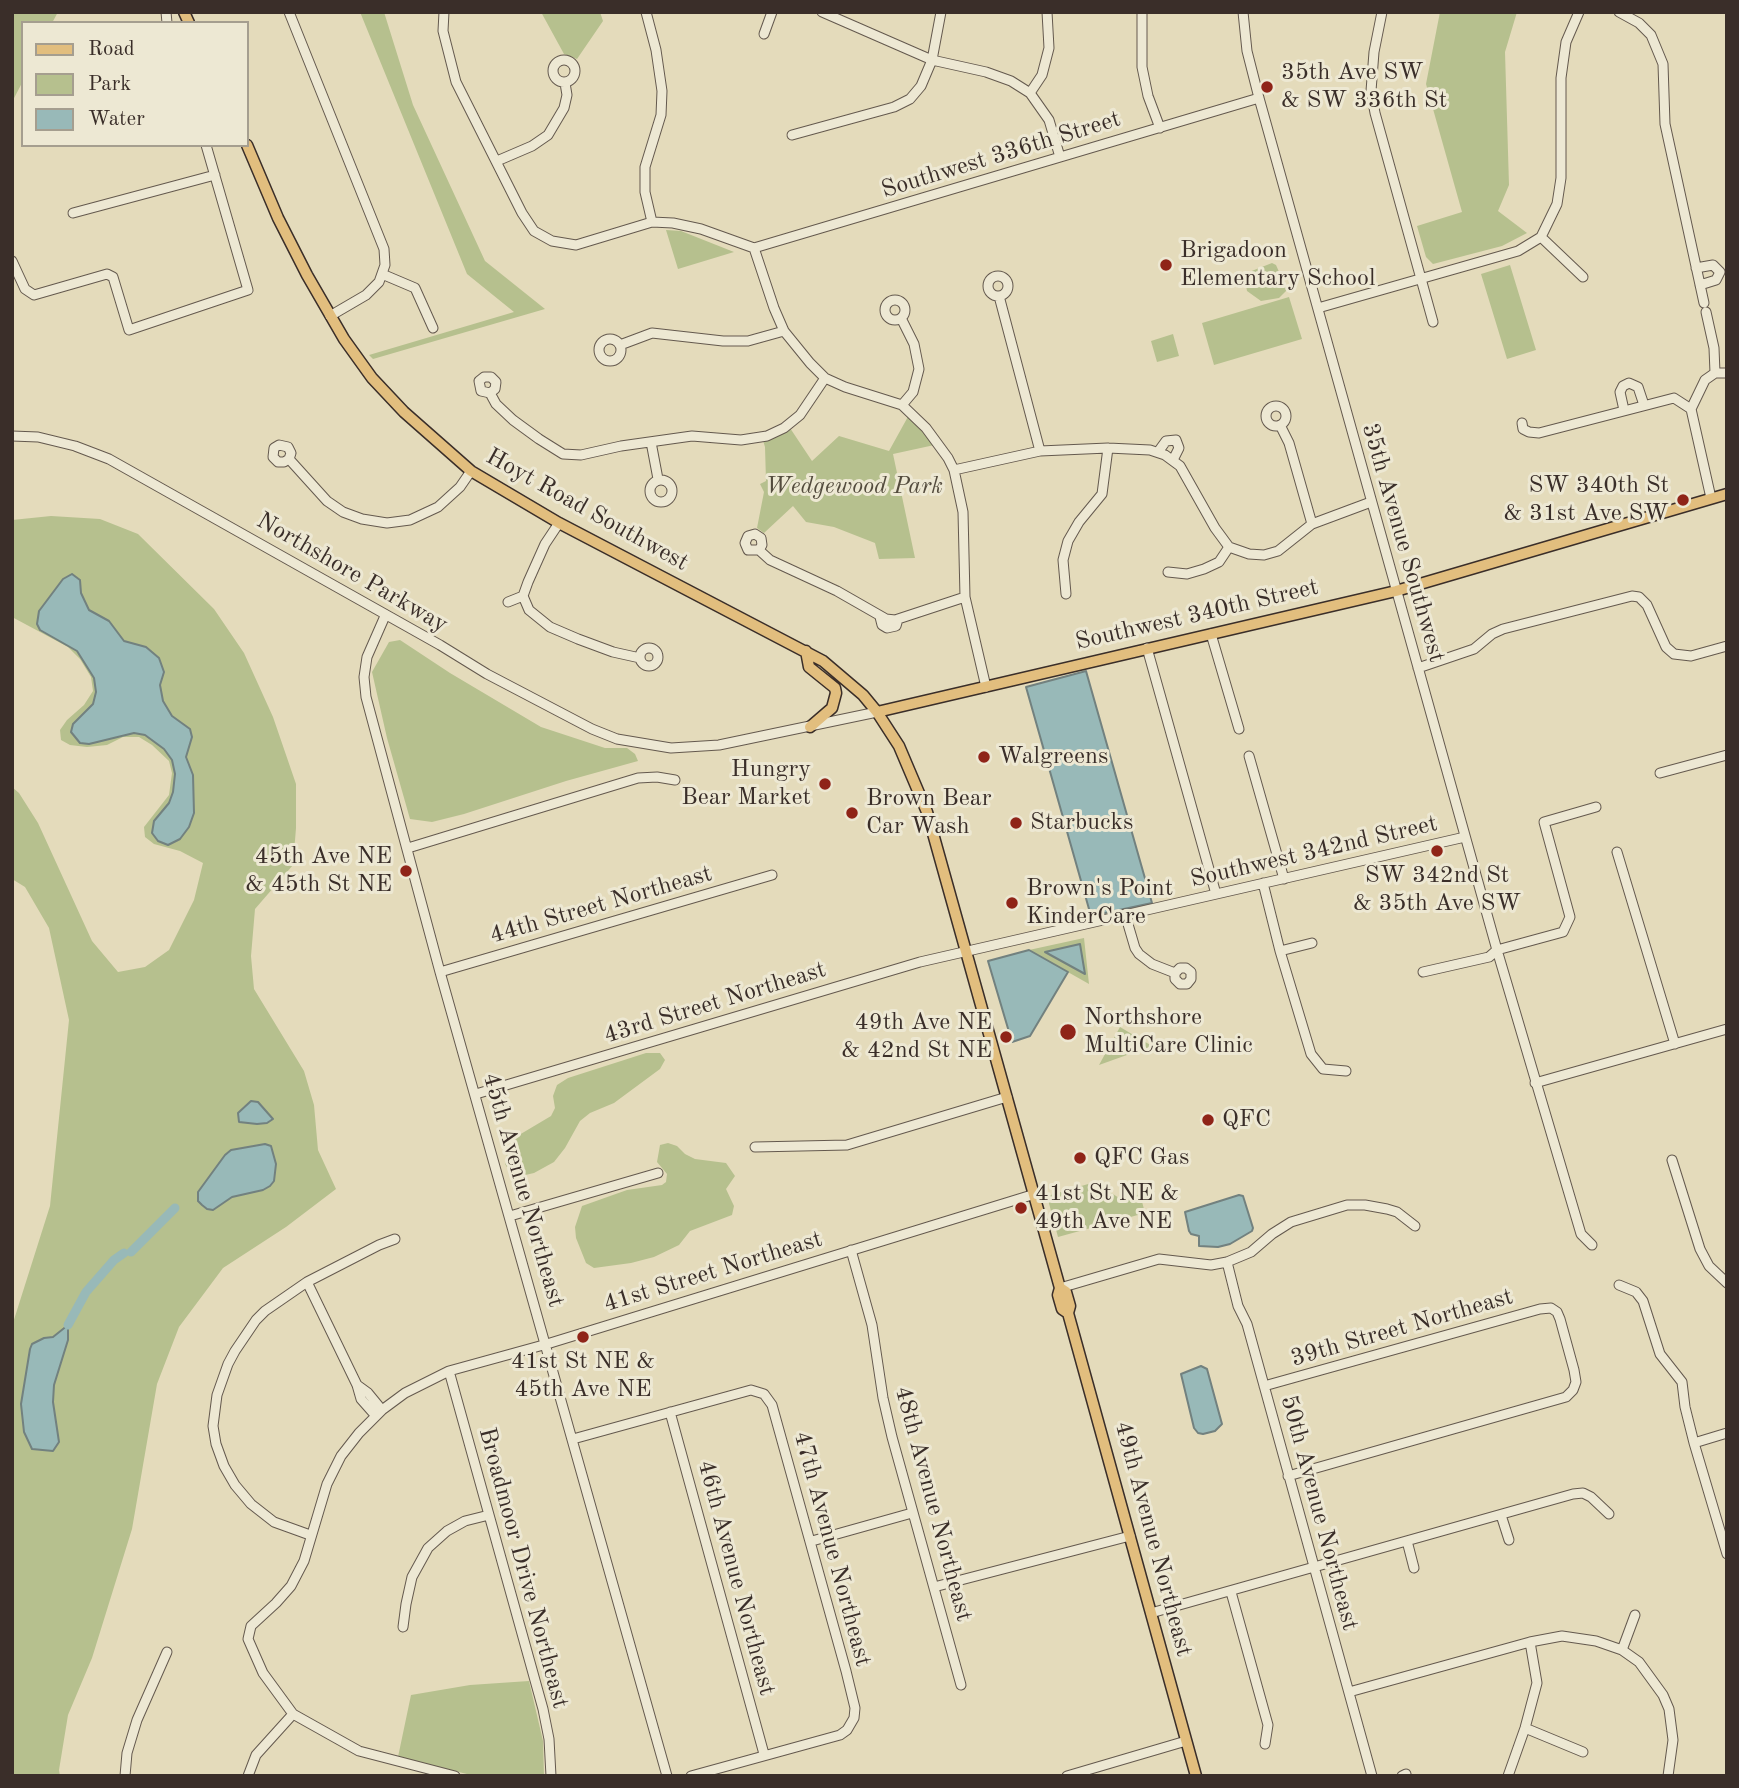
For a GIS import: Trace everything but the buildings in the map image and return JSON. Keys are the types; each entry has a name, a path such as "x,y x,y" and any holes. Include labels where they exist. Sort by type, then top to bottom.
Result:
{"main road":[{"name":"Hoyt Road Southwest","path":"248,147 278,218 330,316 372,378 404,412 471,471 559,523 806,651 842,675 877,712 903,754 923,799 967,951"},
{"name":"Southwest 340th Street","path":"877,712 1396,591 1727,494"},
{"path":"806,651 809,667 835,688 836,693 832,708 810,727"},
{"name":"49th Avenue Northeast","path":"967,951 1060,1288 1066,1292 1070,1306 1068,1313 1196,1776"}],"street":[{"path":"289,12 383,243 385,265 382,274 366,295 330,316"},
{"path":"444,12 443,31 456,82 522,214 534,231 566,245 587,243 652,222 701,229 754,248 784,331 810,363 825,378 902,405 932,435 954,470 963,512 965,597 986,687"},
{"path":"646,12 660,71 666,116 645,167 645,192 652,222"},
{"path":"764,34 772,12"},
{"path":"822,12 840,16 932,60 986,72 1011,81 1030,93 1049,120 1060,157"},
{"path":"792,135 894,107 910,99 921,86 932,60 941,12"},
{"path":"1030,93 1042,75 1049,48 1047,12"},
{"path":"1142,12 1142,67 1148,96 1160,128"},
{"name":"35th Avenue Southwest","path":"1243,12 1247,51 1259,98 1465,837 1581,1234 1592,1245"},
{"path":"1382,12 1374,52 1371,91 1433,321"},
{"path":"1318,308 1518,251 1541,237 1558,204 1561,178 1561,78 1566,42 1579,12"},
{"path":"1619,12 1639,23 1651,35 1663,64 1665,124 1714,348 1715,373"},
{"path":"497,161 532,146 548,135 564,108 567,95 565,83"},
{"name":"Southwest 336th Street","path":"754,248 1259,98"},
{"path":"12,261 25,289 34,295 107,274 113,277 128,330 248,290 207,147"},
{"path":"73,213 215,175"},
{"path":"1541,237 1583,277"},
{"path":"1696,268 1713,265 1720,272 1716,280 1700,285"},
{"path":"382,274 415,288 433,328"},
{"path":"999,296 1040,450"},
{"path":"901,318 910,333 919,369 913,392 902,405"},
{"path":"620,345 652,333 748,341 784,331"},
{"path":"1711,498 1691,409 1705,380 1715,373 1727,373"},
{"path":"490,393 496,404 538,439 563,454 580,455 692,436 741,440 772,434 800,415 825,378"},
{"path":"1624,410 1620,392 1625,384 1632,383 1638,387 1644,405"},
{"path":"1522,423 1523,429 1539,433 1674,398 1691,409"},
{"path":"1280,425 1289,443 1312,524"},
{"name":"Northshore Parkway","path":"12,436 75,446 109,459 487,674 592,729 617,739 671,748"},
{"path":"1174,439 1179,448 1166,456 1166,441 1174,439"},
{"path":"651,442 658,480"},
{"path":"1066,594 1063,560 1068,541 1079,522 1102,494 1108,448"},
{"path":"954,470 1040,450 1150,450 1166,456 1188,478 1228,547 1249,554 1264,555 1278,551 1312,524 1371,502"},
{"path":"289,458 327,501 343,512 362,519 387,523 410,520 438,506 460,487 471,471"},
{"path":"559,523 545,544 523,596 529,610 550,627 613,652 640,658"},
{"path":"1168,572 1187,573 1204,569 1219,562 1228,547"},
{"path":"758,550 767,559 837,591 880,617 898,619 965,597"},
{"path":"508,601 523,596"},
{"path":"1418,668 1474,649 1492,634 1503,629 1626,596 1639,597 1647,605 1667,647 1674,654 1691,656 1727,646"},
{"name":"45th Avenue Northeast","path":"385,616 366,657 365,691 440,972 667,1776"},
{"path":"1211,634 1239,729"},
{"path":"1147,648 1216,894"},
{"name":"Southwest 340th Street","path":"671,748 719,746 877,712"},
{"path":"1660,773 1727,755"},
{"path":"1249,756 1283,878"},
{"path":"408,848 638,778 657,776 675,779"},
{"path":"1423,972 1489,957 1497,950 1563,932 1569,923 1569,910 1544,821 1596,807"},
{"name":"Southwest 342nd Street","path":"967,951 1465,837"},
{"path":"1617,852 1675,1044"},
{"name":"44th Street Northeast","path":"440,972 772,875"},
{"path":"1263,883 1311,1054 1323,1069 1346,1071"},
{"path":"1125,914 1139,954 1152,964 1175,973"},
{"path":"1280,951 1312,943"},
{"name":"43rd Street Northeast","path":"475,1094 910,965 967,951"},
{"path":"1535,1083 1727,1029"},
{"path":"755,1147 847,1145 1007,1097"},
{"path":"1672,1160 1700,1249 1709,1266 1727,1283"},
{"path":"510,1216 658,1173"},
{"name":"41st Street Northeast","path":"293,1713 253,1656 248,1632 290,1586 304,1561 322,1496 341,1456 379,1413 417,1386 449,1371 547,1344 1035,1194"},
{"path":"1060,1288 1159,1259 1211,1265 1227,1262 1251,1252 1291,1222 1347,1205 1365,1205 1397,1212 1415,1226"},
{"path":"310,1535 274,1522 243,1495 224,1466 216,1444 213,1426 217,1395 235,1351 256,1320 307,1282 395,1239"},
{"name":"48th Avenue Northeast","path":"851,1250 872,1325 886,1413 961,1685"},
{"name":"50th Avenue Northeast","path":"1227,1262 1238,1306 1247,1324 1372,1776"},
{"path":"307,1282 357,1385 361,1399 379,1413"},
{"path":"1619,1286 1636,1292 1643,1301 1660,1354 1682,1382 1694,1443 1726,1548"},
{"name":"39th Street Northeast","path":"1264,1386 1550,1308 1557,1312 1560,1319 1574,1370 1576,1382 1566,1397 1288,1476"},
{"name":"Broadmoor Drive Northeast","path":"449,1371 543,1709 549,1739 551,1776"},
{"name":"47th Avenue Northeast","path":"670,1412 740,1393 759,1391 772,1405 812,1541 856,1708 852,1722 840,1735 764,1754"},
{"path":"573,1439 670,1412"},
{"name":"46th Avenue Northeast","path":"670,1412 764,1754"},
{"path":"1694,1443 1727,1433"},
{"path":"1151,1613 1573,1494 1583,1493 1591,1497 1609,1514"},
{"path":"812,1541 912,1513"},
{"path":"403,1628 412,1577 428,1548 447,1531 465,1521 489,1515"},
{"path":"1501,1515 1508,1540"},
{"path":"934,1587 1130,1536"},
{"path":"1407,1541 1414,1568"},
{"path":"1231,1592 1268,1725 1265,1744"},
{"path":"1622,1650 1635,1615"},
{"path":"1349,1692 1530,1642 1571,1636 1611,1645 1646,1668 1669,1709 1673,1746 1668,1776"},
{"path":"1508,1776 1537,1683 1530,1642"},
{"path":"125,1776 127,1753 137,1720 167,1652"},
{"path":"248,1776 256,1755 293,1713 359,1751 449,1775"},
{"path":"1525,1728 1583,1752"},
{"path":"1067,1776 1186,1741"},
{"path":"691,1776 764,1754"}],"green space":[{"path":"12,12 58,12 53,21 21,21 21,85 12,102"},
{"path":"360,12 384,12 413,105 485,261 545,309 373,359 369,355 514,312 467,274"},
{"path":"541,12 600,12 603,21 577,59 564,54"},
{"path":"1440,12 1517,12 1505,52 1509,185 1498,211 1527,233 1502,246 1433,264 1426,257 1417,226 1462,212 1426,84"},
{"path":"666,230 681,231 734,252 678,269"},
{"path":"1272,263 1276,265 1287,290 1279,298 1261,301 1247,291 1244,274"},
{"path":"1510,265 1536,350 1507,359 1481,274"},
{"path":"1289,297 1302,339 1214,365 1202,323"},
{"path":"1173,334 1179,356 1157,362 1151,341"},
{"name":"Wedgewood Park","path":"910,413 939,444 893,454 915,558 879,559 875,543 834,527 806,522 793,506 764,533 757,528 764,492 760,484 766,481 762,437 788,425 812,461 839,436 889,451"},
{"path":"51,516 100,519 138,534 214,609 244,653 273,717 296,784 296,828 293,865 255,909 251,956 254,989 304,1071 314,1105 318,1150 336,1189 286,1227 223,1268 179,1327 157,1384 132,1529 92,1658 68,1715 60,1776 12,1776 12,1326 50,1206 69,1020 49,928 25,887 12,879 12,787 19,793 38,823 92,941 118,972 145,967 169,950 194,900 203,863 180,851 154,844 145,837 144,827 169,795 172,773 169,761 152,745 139,737 123,737 107,745 87,747 70,745 61,740 60,730 84,705 93,691 91,677 80,659 68,647 12,617 12,520"},
{"path":"400,640 541,727 605,748 627,748 635,754 638,761 464,814 432,822 410,819 372,672 389,642"},
{"path":"1084,938 1089,984 1029,950"},
{"path":"1120,1027 1152,1046 1099,1065"},
{"path":"646,1053 660,1053 665,1060 660,1069 614,1103 590,1113 580,1121 554,1162 534,1173 521,1176 510,1172 505,1164 508,1149 514,1138 551,1116 555,1108 553,1096 557,1085 568,1078"},
{"path":"668,1143 695,1159 726,1163 735,1176 726,1189 734,1206 732,1215 690,1231 679,1245 654,1257 594,1268 586,1263 576,1238 575,1227 582,1206 627,1190 662,1185 666,1182 667,1174 657,1162 660,1145"},
{"path":"1095,1182 1122,1200 1140,1194 1145,1213 1058,1237 1047,1196"},
{"path":"529,1681 543,1741 544,1776 475,1776 398,1757 411,1695 470,1685"}],"water":[{"path":"72,574 80,580 81,593 89,610 109,621 124,641 146,647 159,658 164,672 160,685 163,701 172,716 190,729 192,737 186,757 193,775 194,813 189,827 180,839 168,845 158,841 152,833 154,821 169,803 173,792 175,774 172,760 164,749 145,735 134,733 89,744 80,743 71,732 73,724 93,704 96,692 94,678 77,651 40,630 37,624 39,611 63,579"},
{"path":"1086,671 1152,903 1091,916 1026,687"},
{"path":"1080,944 1085,974 1045,952"},
{"path":"1029,950 1068,972 1030,1036 1012,1042 988,961"},
{"path":"251,1101 258,1102 273,1119 257,1124 239,1122 238,1113"},
{"path":"265,1144 271,1146 276,1164 274,1181 270,1186 232,1197 213,1210 207,1209 198,1201 198,1192 225,1155 231,1150"},
{"path":"1243,1196 1252,1231 1230,1244 1218,1247 1199,1246 1199,1236 1189,1231 1185,1212"},
{"path":"68,1325 68,1340 54,1385 53,1402 59,1442 53,1451 32,1449 24,1432 21,1404 30,1349 32,1344 53,1337"},
{"path":"1201,1366 1207,1369 1222,1424 1215,1431 1203,1434 1194,1428 1181,1374"}],"waterway":[{"path":"131,1252 175,1208"},
{"path":"68,1325 86,1292 114,1260 124,1253"}],"place":[{"name":"35th Ave SW & SW 336th St","path":"1267,87"},
{"name":"Brigadoon Elementary School","path":"1166,265"},
{"name":"SW 340th St & 31st Ave SW","path":"1683,500"},
{"name":"Walgreens","path":"984,757"},
{"name":"Hungry Bear Market","path":"825,784"},
{"name":"Brown Bear Car Wash","path":"852,813"},
{"name":"Starbucks","path":"1016,823"},
{"name":"SW 342nd St & 35th Ave SW","path":"1437,851"},
{"name":"45th Ave NE & 45th St NE","path":"406,871"},
{"name":"Brown's Point KinderCare","path":"1012,903"},
{"name":"Northshore MultiCare Clinic","path":"1068,1032"},
{"name":"49th Ave NE & 42nd St NE","path":"1006,1037"},
{"name":"QFC","path":"1208,1120"},
{"name":"QFC Gas","path":"1080,1158"},
{"name":"41st St NE & 49th Ave NE","path":"1021,1208"},
{"name":"41st St NE & 45th Ave NE","path":"583,1337"}]}
